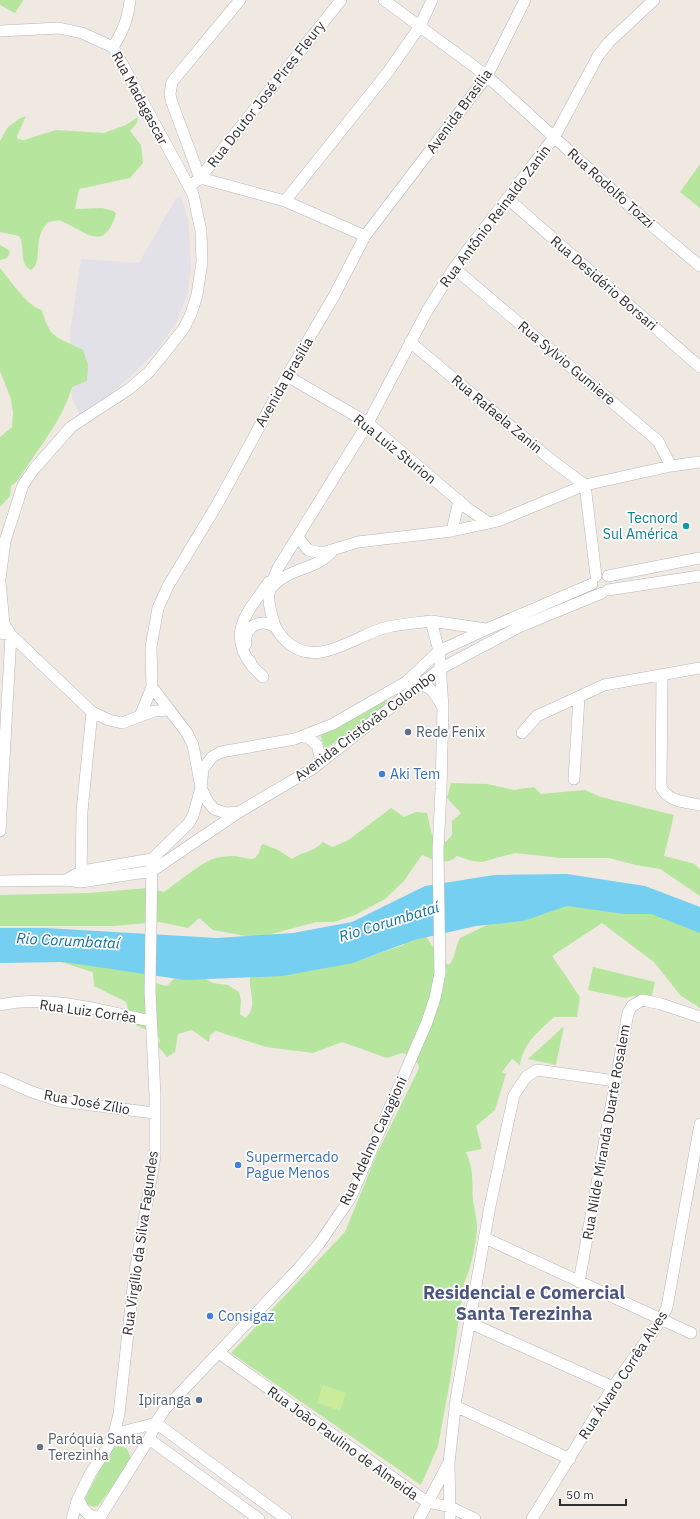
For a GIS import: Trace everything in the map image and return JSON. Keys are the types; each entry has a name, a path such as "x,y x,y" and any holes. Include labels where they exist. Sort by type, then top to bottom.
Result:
{"street":[{"path":"113,47 122,33 128,18 130,0"},
{"path":"240,0 172,82 170,94 171,100 200,178 285,201 364,236"},
{"name":"Rua Doutor José Pires Fleury","path":"189,187 200,178 341,0"},
{"name":"Rua Rodolfo Tozzi","path":"384,0 487,76 645,220 700,266"},
{"path":"285,201 388,72 420,26 432,0"},
{"name":"Avenida Brasília","path":"152,687 151,647 158,608 168,586 218,503 287,376 334,296 364,236 487,76 525,0"},
{"name":"Rua Antônio Reinaldo Zanin","path":"264,677 252,666 241,647 239,640 242,623 298,537 368,423 410,342 454,268 508,199 554,136 598,56 609,42 654,0"},
{"name":"Rua Madagascar","path":"0,31 59,28 82,33 113,47 189,187 196,205 201,231 202,262 197,295 191,314 184,328 148,373 129,389 71,427 34,469 23,486 5,541 0,580 5,634"},
{"name":"Rua Desidério Borsari","path":"508,199 700,368"},
{"name":"Rua Sylvio Gumiere","path":"454,268 658,441 671,466"},
{"name":"Rua Rafaela Zanin","path":"410,342 550,459 585,485"},
{"name":"Rua Luiz Sturion","path":"287,376 368,423 459,500 489,523"},
{"path":"298,537 306,547 313,552 322,553 332,552 358,542 452,531 489,523 585,485 671,466 700,462"},
{"path":"585,485 595,590 605,592 611,585 608,576"},
{"path":"452,531 459,500"},
{"path":"332,552 322,560 289,573 268,592 269,605 275,627 284,639 294,647 303,651 317,653 334,649 362,636 388,627 431,621 487,629"},
{"path":"594,580 602,574 608,576 700,558"},
{"name":"Rua Antônio Reinaldo Zanin","path":"268,592 278,568"},
{"name":"Avenida Cristóvão Colombo","path":"82,877 152,872 239,812 312,768 440,669 519,627 605,592 700,576"},
{"name":"Avenida Cristóvão Colombo","path":"0,881 66,880 152,859 188,824 193,816 201,788 203,770 212,757 216,754 273,744 304,735 345,719 417,674 439,652 594,580"},
{"path":"431,621 439,652 440,669"},
{"name":"Rua Antônio Reinaldo Zanin","path":"252,666 246,649 246,637 248,631 259,623 267,622 275,627"},
{"path":"5,634 92,712 102,717 122,723 154,711 170,710"},
{"path":"0,832 5,634"},
{"path":"522,733 537,716 604,685 700,668"},
{"name":"Rua Adelmo Cavagioni","path":"100,1518 149,1439 156,1423 165,1409 219,1354 319,1244 351,1197 427,1022 435,998 440,973 441,939 438,850 443,707 440,669"},
{"path":"662,675 661,787 668,796 675,800 700,805"},
{"path":"392,690 422,684 431,688 443,707"},
{"path":"140,716 152,687 187,733 194,745 201,788 208,802 214,809 226,813 239,812"},
{"path":"574,779 579,697"},
{"path":"82,877 82,811 92,712"},
{"path":"304,735 317,745 321,761"},
{"name":"Rua Virgílio da Silva Fagundes","path":"72,1519 78,1498 90,1474 106,1450 114,1434 119,1414 134,1278 155,1156 150,991 152,859"},
{"name":"Rua Nilde Miranda Duarte Rosalem","path":"579,1282 628,1013 635,1004 642,1000 700,1017"},
{"name":"Rua Luiz Corrêa","path":"0,1005 12,1002 50,1003 84,1007 151,1021"},
{"path":"450,1519 449,1463 455,1406 485,1238 514,1095 526,1077 538,1070 615,1081"},
{"name":"Rua José Zílio","path":"0,1078 32,1092 60,1101 154,1113"},
{"name":"Rua Álvaro Corrêa Alves","path":"532,1519 613,1387 661,1320 667,1307 700,1124"},
{"path":"485,1238 691,1333"},
{"path":"470,1322 613,1387"},
{"name":"Rua João Paulino de Almeida","path":"219,1354 427,1502 450,1507 474,1519"},
{"path":"455,1406 570,1459"},
{"path":"114,1434 156,1423 286,1519"},
{"path":"149,1439 258,1519"},
{"path":"419,1519 449,1463"},
{"path":"78,1498 86,1513 92,1517 100,1518"}],"shaded area":[{"path":"181,197 188,217 191,266 188,292 177,321 160,347 133,374 104,400 80,415 72,398 70,333 81,259 139,263 176,198"}],"green space":[{"path":"0,0 23,1 15,13 0,5"},
{"path":"26,116 17,136 18,139 24,140 56,130 104,133 126,125 138,117 137,123 130,131 141,145 143,163 130,178 79,189 75,209 102,208 114,211 116,214 111,226 105,234 99,237 86,234 61,221 49,222 40,235 37,261 31,270 27,267 23,260 22,245 19,236 0,232 0,141 8,127"},
{"path":"700,164 700,208 680,192"},
{"path":"0,245 9,250 10,253 7,258 0,260"},
{"path":"0,268 31,304 42,310 48,327 56,336 61,340 83,350 88,365 87,381 72,387 64,409 52,429 20,478 11,486 10,496 0,507 0,437 12,427 13,413 11,399 0,371"},
{"path":"387,699 386,704 364,722 325,749 320,734 365,713"},
{"path":"451,783 487,784 514,790 534,787 541,794 585,790 601,797 674,815 664,856 695,864 700,870 700,896 660,869 609,858 561,858 515,853 482,862 472,861 457,856 448,861 440,862 422,855 404,881 385,899 355,915 334,922 316,922 257,938 213,930 199,918 188,928 160,922 114,926 0,926 0,895 89,893 148,888 164,892 208,861 232,856 250,859 254,858 263,844 278,850 292,859 312,850 323,842 332,847 347,841 391,808 404,817 416,812 427,813 432,835 446,842 452,835 452,821 461,813 447,798"},
{"path":"628,901 700,918 700,1008 680,995 654,962 602,923 552,956 580,997 577,1017 554,1017 532,1038 525,1050 520,1065 512,1059 502,1072 506,1074 495,1110 476,1126 482,1149 466,1152 472,1176 477,1233 471,1264 464,1283 450,1381 438,1446 421,1485 231,1353 345,1232 376,1156 419,1068 418,1064 410,1055 402,1053 387,1058 342,1042 313,1053 266,1047 216,1031 210,1035 209,1042 192,1030 178,1034 175,1052 167,1057 157,1045 160,1041 158,1035 129,1022 113,1021 102,1015 129,1012 126,1002 94,986 93,972 25,951 140,969 146,976 158,984 167,986 176,977 203,977 213,983 228,985 239,992 241,1001 240,1014 245,1018 249,1014 252,1004 250,976 355,962 403,945 419,925 441,960 449,965 453,959 460,938 506,916 567,906"},
{"path":"593,967 655,982 651,998 633,996 626,998 588,990"},
{"path":"564,1026 556,1065 528,1059"},
{"path":"323,1385 346,1393 340,1411 317,1403"},
{"path":"118,1446 126,1448 130,1455 130,1463 98,1506 93,1507 87,1504 85,1498 111,1449"}],"water":[{"name":"Rio Corumbataí","path":"567,874 645,886 700,907 700,933 651,914 624,914 567,906 523,921 476,926 414,940 353,963 282,976 185,980 64,962 0,963 0,928 46,928 217,938 293,933 352,922 425,886 494,875"}],"place":[{"name":"Tecnord Sul América","path":"686,526"},
{"name":"Rede Fenix","path":"408,732"},
{"name":"Aki Tem","path":"382,774"},
{"name":"Supermercado Pague Menos","path":"238,1165"},
{"name":"Consigaz","path":"210,1316"},
{"name":"Ipiranga","path":"199,1400"},
{"name":"Paróquia Santa Terezinha","path":"40,1447"}],"district":[{"name":"Residencial e Comercial Santa Terezinha","path":"524,1303"}]}
